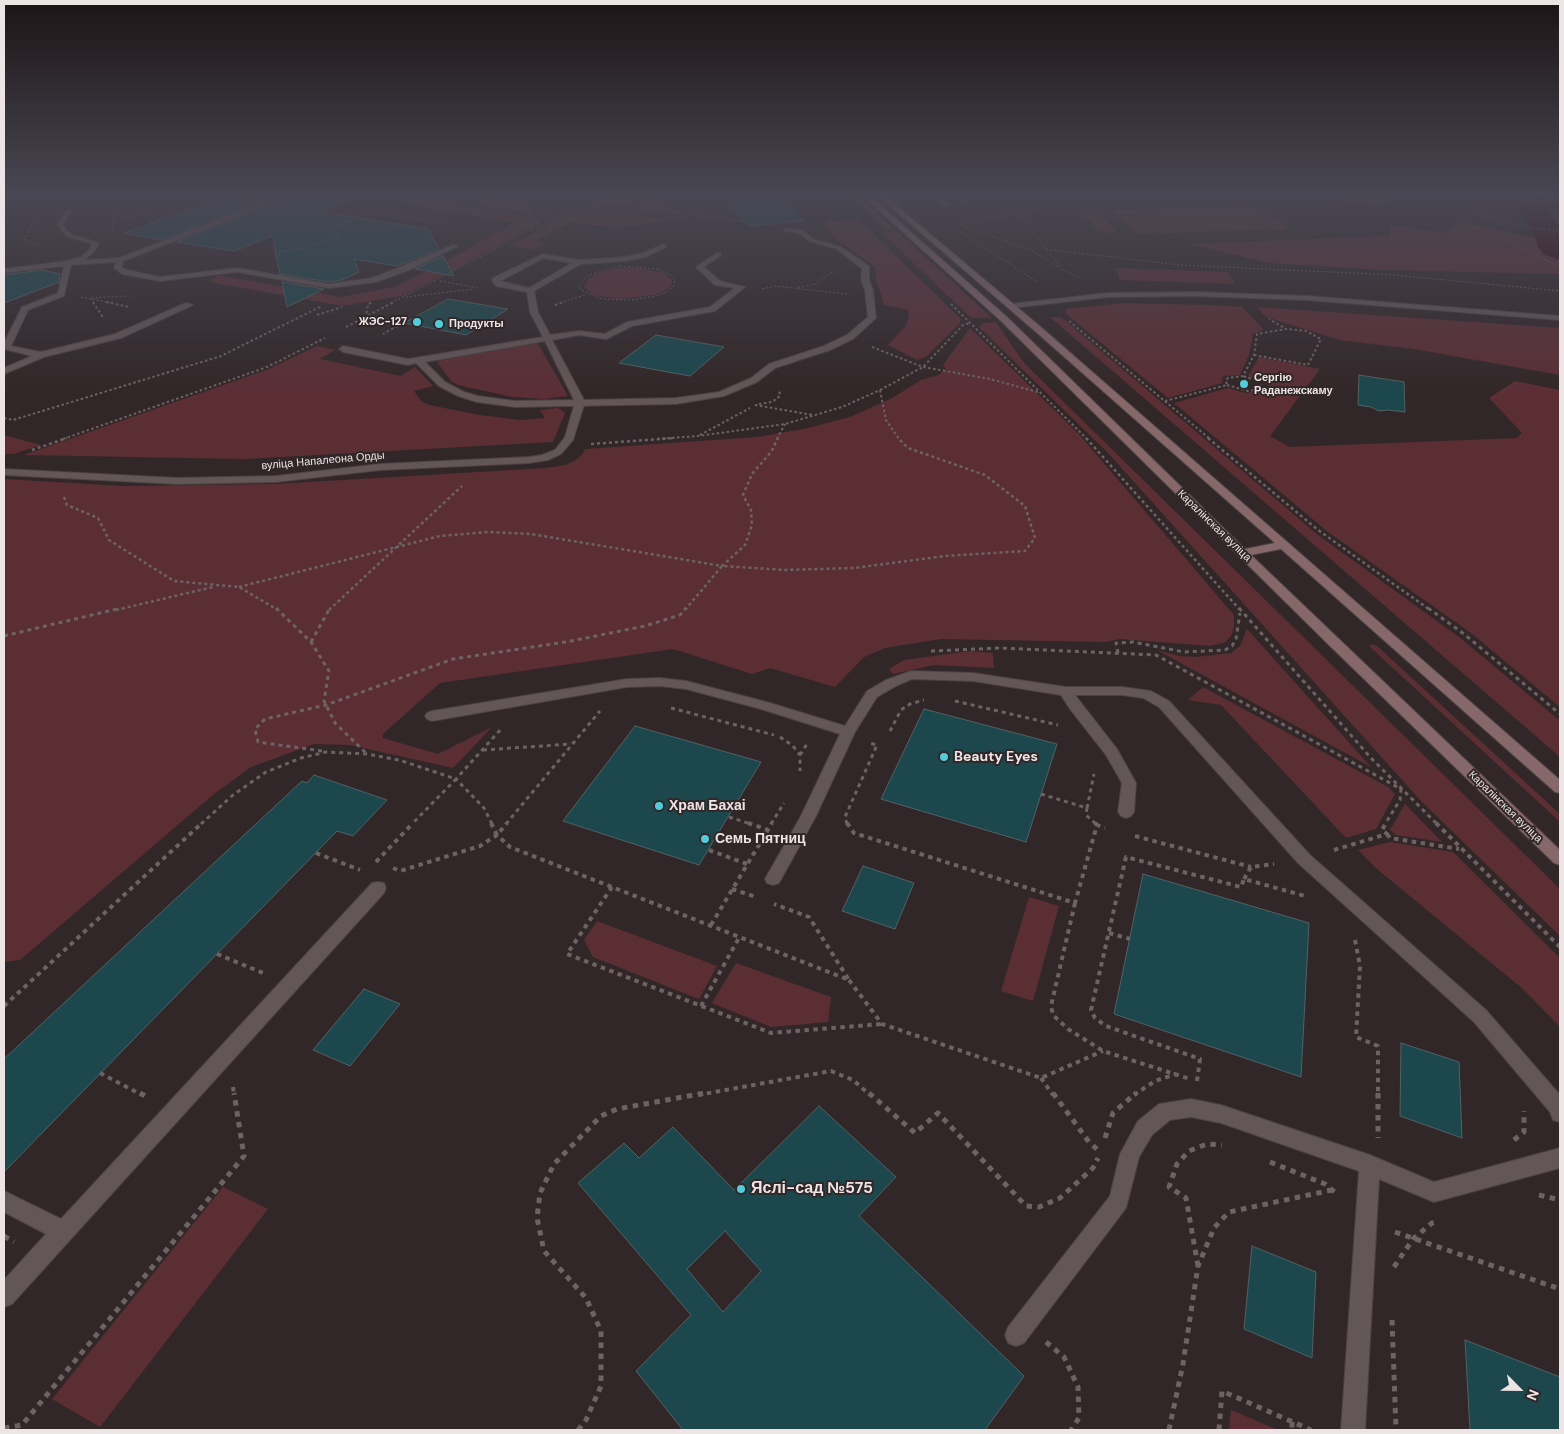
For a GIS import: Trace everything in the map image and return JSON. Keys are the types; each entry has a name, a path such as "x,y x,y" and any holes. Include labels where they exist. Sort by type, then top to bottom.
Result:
{"main road":[{"name":"Каралінская вуліца","path":"940,262 992,309 1560,859"},
{"path":"959,262 1560,788"},
{"path":"992,309 1011,306"},
{"path":"1242,553 1283,545"}],"street":[{"path":"4,272 87,262"},
{"path":"120,262 118,268 125,272 160,279 237,270 329,286 373,280 420,262"},
{"path":"532,262 496,280 499,284 530,290 579,262"},
{"path":"343,350 408,362 579,333 606,337 630,324 712,309 741,287 718,283 700,267 707,262"},
{"path":"418,360 442,384 461,394 477,399 515,404 676,401 721,394 754,380 772,366 827,348 850,337 872,318 870,296 865,280 866,268 858,262"},
{"path":"41,355 6,347 25,309 61,294 68,263"},
{"path":"530,290 534,312 580,402"},
{"path":"1011,306 1108,295 1194,294 1307,298 1560,318"},
{"path":"4,371 41,355 118,336 189,305"},
{"name":"вуліца Напалеона Орды","path":"4,472 177,480 276,479 380,467 544,458 558,452 570,438 580,402"},
{"path":"773,879 854,736 872,694 891,682 911,675 973,677 1066,691 1122,691 1146,694 1164,704 1304,858 1480,1016 1558,1109"},
{"path":"1066,691 1075,706 1112,752 1129,783 1126,812"},
{"path":"4,1296 378,888"},
{"path":"1020,1329 1119,1201 1130,1154 1145,1128 1166,1111 1190,1108 1221,1114 1374,1155 1434,1192 1560,1158"},
{"path":"1353,1430 1366,1221 1374,1155"},
{"path":"4,1201 62,1231"}],"lane":[{"path":"432,716 627,683 660,682 686,685 765,706 854,736"}],"path":[{"path":"237,270 257,262"},
{"path":"341,330 473,262"},
{"path":"1007,262 1036,281"},
{"path":"1050,262 1081,278"},
{"path":"1056,262 1063,270"},
{"path":"1147,262 1179,266 1394,274 1560,291"},
{"path":"534,312 587,294 611,300 642,299 666,292 673,287 675,281 673,276 658,269 620,266 596,271 582,280 579,285 581,290 587,294"},
{"path":"795,288 815,284 831,273 866,268"},
{"path":"385,300 479,288 438,281"},
{"path":"758,289 775,286 870,296"},
{"path":"61,294 168,314"},
{"path":"90,298 136,296"},
{"path":"90,298 106,321 97,323"},
{"path":"366,316 368,304 376,302"},
{"path":"950,303 1102,454 1371,758 1560,947"},
{"path":"4,418 14,420 221,356 324,304"},
{"path":"317,315 350,306"},
{"path":"366,316 401,324 383,334"},
{"path":"1068,319 1318,530 1464,634 1560,714"},
{"path":"1269,319 1286,329"},
{"path":"593,444 698,436 786,424 816,416 880,390 922,367 963,325 970,323"},
{"path":"1243,376 1254,355 1257,334 1286,329 1306,331 1321,339 1308,365 1254,355"},
{"path":"29,451 267,366 329,336"},
{"path":"883,351 922,367 990,379 1042,393"},
{"path":"1165,401 1227,385 1248,391 1255,390 1261,386 1259,382 1243,376 1228,378 1226,380 1227,385"},
{"path":"64,476 63,494 67,505 98,518 109,540 174,581 216,586 239,587 440,536 488,532 531,534 722,566 786,570 854,568 945,556 1008,554 1025,550 1035,538 1025,506 985,475 908,448 895,435 886,420 880,390"},
{"path":"698,436 756,404 816,416"},
{"path":"786,424 771,452 752,474 743,495 751,510 752,526 745,545 722,566 680,615 627,630 566,642 453,659 326,705 265,719 255,729 258,742 326,752 367,754 399,760 456,779 484,808 497,835 510,847 849,980"},
{"path":"311,642 330,608 487,462"},
{"path":"4,636 216,586"},
{"path":"239,587 280,611 311,642 329,671 324,701 335,723 367,754"},
{"path":"1118,653 1116,643 1133,642 1184,652 1225,650 1232,646 1236,639 1240,612"},
{"path":"890,731 901,710 910,704 931,698"},
{"path":"948,699 1062,725 1055,719"},
{"path":"667,707 782,737 800,755 801,769 798,777"},
{"path":"591,712 610,710"},
{"path":"378,862 400,871 480,846 497,835 600,711"},
{"path":"373,864 378,862 483,750 502,727"},
{"path":"854,736 877,745 844,817 847,825 854,833 1075,903"},
{"path":"483,750 572,744"},
{"path":"4,1006 233,796 266,772 301,758 326,752"},
{"path":"1095,769 1086,815 1097,825 1106,828"},
{"path":"1401,789 1400,800 1382,830 1390,838 1460,849"},
{"path":"1041,794 1087,808"},
{"path":"711,925 786,800"},
{"path":"729,817 768,830"},
{"path":"1097,825 1075,903 1051,1006 1053,1016 1068,1029 1103,1051 1205,1084"},
{"path":"1126,833 1251,867 1304,858 1387,834"},
{"path":"709,850 747,864"},
{"path":"316,853 362,871"},
{"path":"1197,1081 1200,1059 1106,1026 1095,1018 1091,1010 1126,857 1241,887 1251,867"},
{"path":"356,878 367,866"},
{"path":"1244,879 1313,898"},
{"path":"578,1430 586,1420 601,1386 601,1331 586,1298 544,1251 537,1218 540,1192 554,1164 601,1116 617,1109 830,1071 853,1080 915,1133 938,1113 1026,1206 1039,1207 1060,1198 1093,1168 1101,1151 1089,1142 1042,1078 882,1024 771,1033 567,954 612,887"},
{"path":"732,889 758,898"},
{"path":"766,901 809,917 849,980 882,1024"},
{"path":"1109,933 1130,939"},
{"path":"701,1006 740,936"},
{"path":"1354,936 1360,966 1356,1037 1378,1046 1374,1155"},
{"path":"217,954 266,975 260,982"},
{"path":"1042,1078 1103,1051"},
{"path":"4,1428 22,1425 244,1156 233,1086 208,1072"},
{"path":"100,1073 152,1099 146,1106"},
{"path":"1508,1143 1524,1132 1524,1110 1558,1109"},
{"path":"1198,1266 1186,1198 1169,1187 1177,1164 1189,1151 1207,1144 1226,1145"},
{"path":"1262,1159 1326,1184 1342,1199 1351,1213 1366,1221 1560,1289"},
{"path":"1169,1430 1198,1266 1214,1228 1229,1212 1332,1190"},
{"path":"1533,1197 1542,1194 1560,1200"},
{"path":"1390,1272 1413,1239 1432,1222 1442,1220"},
{"path":"4,1236 18,1244 14,1250"},
{"path":"1392,1312 1396,1430"},
{"path":"1020,1329 1064,1357 1078,1387 1079,1418 1071,1430"},
{"path":"1219,1430 1222,1391 1311,1430"},
{"path":"1292,1422 1292,1430"}],"shaded area":[{"path":"444,262 469,262 401,296 342,306 210,282 209,280 219,275 341,297 394,287"},
{"path":"868,262 902,262 961,319 960,323 926,357 917,360 888,345 906,326 909,316 908,310 884,305 876,281 875,267"},
{"path":"912,262 931,262 992,318 971,318"},
{"path":"1264,262 1560,262 1560,274 1383,270"},
{"path":"636,267 664,273 672,280 672,284 669,288 654,295 620,299 599,296 591,293 584,286 589,278 595,274 614,269"},
{"path":"1116,268 1228,272 1235,284 1120,280"},
{"path":"1124,303 1242,307 1264,330 1253,334 1249,355 1240,375 1223,376 1222,383 1168,398 1065,313 1067,309"},
{"path":"1257,307 1560,328 1560,375 1414,349 1340,340 1266,317"},
{"path":"1050,317 1061,317 1318,535 1459,637 1560,721 1560,757"},
{"path":"996,322 1024,363 1560,889 1560,936 1421,801 1108,453 979,327 983,323"},
{"path":"970,328 1078,433 1234,615 1234,628 1226,642 1210,646 1120,639 1105,642 941,639 885,648 864,657 835,687 770,668 752,674 673,649 440,683 383,734 383,738 438,754 492,727 453,768 350,745 314,744 251,767 214,794 20,960 4,962 4,479 123,486 275,484 546,468 565,465 574,461 582,455 585,449 757,437 804,429 850,417 892,398 921,380 939,375 946,369 943,365"},
{"path":"537,342 568,396 544,399 512,397 458,385 451,381 437,362 443,359"},
{"path":"317,346 335,350 320,359 401,376 415,367 433,386 414,391 421,401 429,405 480,415 520,420 545,418 540,410 558,408 565,413 553,442 244,459 24,455 269,369"},
{"path":"1259,357 1320,369 1270,436 1290,447 1517,438 1522,433 1489,398 1515,381 1560,390 1560,707 1471,633 1328,532 1174,403 1228,388 1245,393 1266,390 1268,386 1264,381 1248,376"},
{"path":"4,435 41,445 13,454 4,454"},
{"path":"1247,629 1371,767 1157,650 1179,656 1196,657 1231,653 1240,646"},
{"path":"1370,644 1377,646 1560,814 1560,822 1370,647"},
{"path":"970,651 993,653 994,668 934,665 893,674 889,669 904,660"},
{"path":"1203,687 1388,787 1395,794 1376,829 1346,838 1221,705 1188,700"},
{"path":"1405,804 1442,842 1396,835 1390,830"},
{"path":"1390,842 1453,852 1560,958 1560,1027 1523,989 1377,869 1358,850"},
{"path":"1029,897 1059,906 1033,1001 1001,991"},
{"path":"597,921 717,966 699,999 593,957 584,940"},
{"path":"736,963 831,997 828,1022 771,1027 712,1003"},
{"path":"223,1187 268,1209 100,1427 52,1399"},
{"path":"1231,1410 1278,1430 1229,1430"}],"building":[{"path":"277,262 355,262 359,272 342,280 329,282 280,274"},
{"path":"372,262 407,262 397,266"},
{"path":"430,262 446,262 454,276 415,269"},
{"path":"42,270 60,274 59,282 4,303 4,275"},
{"path":"282,282 324,289 287,307"},
{"path":"448,299 508,309 466,335 404,323"},
{"path":"656,335 724,347 690,376 619,363"},
{"path":"1359,375 1404,382 1405,412 1379,411 1371,407 1358,405"},
{"path":"924,709 1057,744 1026,842 881,799"},
{"path":"635,726 761,762 699,865 563,821"},
{"path":"314,775 387,800 353,836 337,831 4,1172 4,1059 302,781 307,783"},
{"path":"863,866 914,883 895,929 842,911"},
{"path":"1143,874 1309,923 1301,1077 1114,1014"},
{"path":"364,989 400,1004 350,1066 313,1050"},
{"path":"1401,1043 1459,1062 1462,1138 1400,1116"},
{"path":"819,1106 896,1177 859,1216 1024,1376 985,1430 683,1430 636,1371 691,1315 578,1183 624,1143 639,1158 673,1127 734,1190","holes":["725,1231 761,1271 723,1312 687,1269"]},
{"path":"1252,1246 1316,1272 1312,1358 1244,1329"},
{"path":"1465,1340 1560,1377 1560,1430 1470,1430"}],"place":[{"name":"ЖЭС-127","path":"417,322"},
{"name":"Продукты","path":"439,324"},
{"name":"Сергію Раданежскаму","path":"1244,384"},
{"name":"Beauty Eyes","path":"944,757"},
{"name":"Храм Бахаі","path":"659,806"},
{"name":"Семь Пятниц","path":"705,839"},
{"name":"Яслі-сад №575","path":"741,1189"}]}
